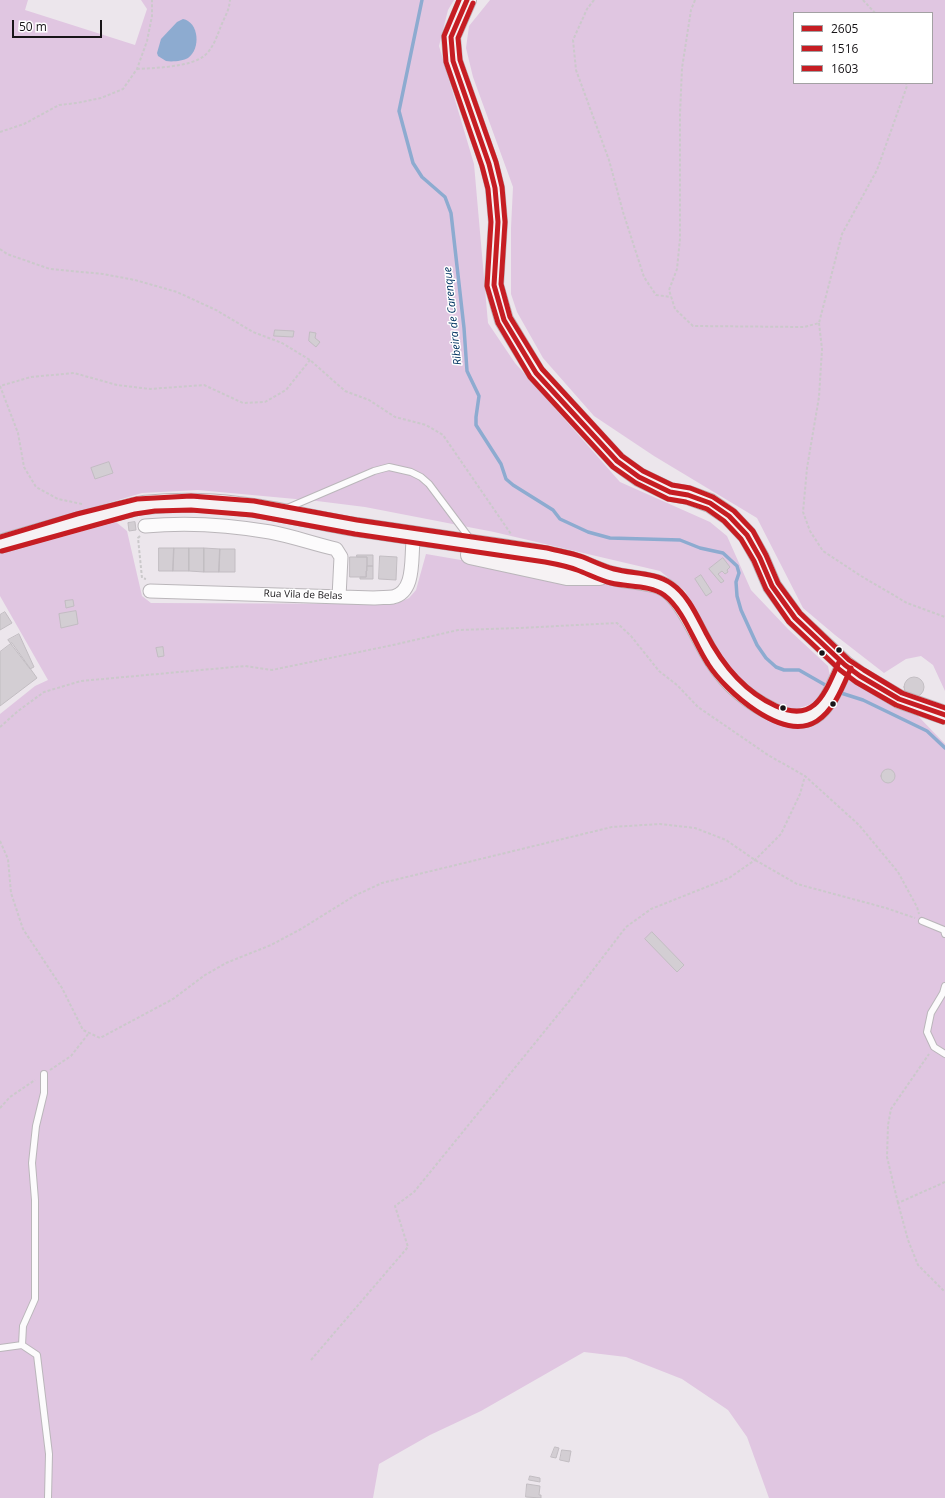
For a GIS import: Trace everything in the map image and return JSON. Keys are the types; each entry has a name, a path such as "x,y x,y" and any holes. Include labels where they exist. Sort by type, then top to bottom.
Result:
{"street":[{"path":"467,0 452,37 453,61 489,164 495,188 498,222 494,285 504,320 536,373 617,461 639,477 670,492 688,495 710,503 729,516 747,535 760,558 772,586 795,618 845,665 860,676 899,699 945,715"},
{"path":"0,544 141,506 192,502 239,506 352,527 524,551 570,560 613,576 662,585 678,598 702,643 715,663 728,678 748,697 768,710 785,718 795,720 804,719 813,716 821,710 827,702 845,665"},
{"path":"145,526 199,524 271,532 336,549 342,557 339,597"},
{"path":"352,527 567,576 613,576"},
{"name":"Rua Vila de Belas","path":"150,591 339,597 393,597 404,591 410,577 413,542"}],"lane":[{"path":"276,513 389,466 411,472 421,477 429,484 475,544"},
{"path":"922,921 944,930 945,934"},
{"path":"945,986 943,993 931,1013 927,1032 934,1047 945,1054"},
{"path":"22,1345 23,1326 36,1299 35,1200 32,1162 36,1126 44,1093 44,1074"},
{"path":"0,1348 22,1345 37,1355 49,1454 48,1498"}],"path":[{"path":"0,132 24,124 59,105 101,98 123,89 138,68 147,41 152,16 152,0"},
{"path":"138,68 156,68 185,64 204,56 216,39 229,9 230,0"},
{"path":"594,0 587,9 574,40 576,70 609,160 623,212 644,277 656,295 671,297"},
{"path":"695,0 691,10 682,68 680,114 680,239 677,269 669,290 675,309 693,326 804,327 818,323"},
{"path":"863,0 874,12"},
{"path":"906,84 907,86 877,170 842,234 818,323 822,348 819,397 807,468 803,512 810,532 823,551 861,576 907,603 945,617"},
{"path":"0,249 7,254 50,269 103,274 135,280 177,292 216,310 254,332 282,343 310,360 345,391 369,400 395,417 426,424 442,435 524,551"},
{"path":"87,505 58,499 36,487 24,467 18,433 0,386 32,377 74,373 117,385 150,389 204,386 243,404 265,402 286,390 310,360"},
{"path":"145,526 138,538 142,578 148,579 150,591"},
{"path":"0,727 18,711 44,692 81,681 246,666 272,670 458,630 617,623 632,636 659,672 677,685 698,707 768,755 805,776 859,825 898,872 917,907 922,921"},
{"path":"311,1360 408,1247 395,1206 414,1192 570,1000 626,927 650,909 729,878 755,860 781,834 800,794 805,776"},
{"path":"0,841 8,859 11,893 23,929 62,988 83,1030 100,1038 173,999 205,975 226,963 289,936 354,896 382,883 612,827 660,824 695,828 726,840 755,860 797,884 880,906 922,921"},
{"path":"934,1047 891,1109 888,1125 887,1157 908,1240 918,1265 945,1292"},
{"path":"898,1203 945,1182"}],"shaded area":[{"path":"0,0 28,0 25,10 135,45 147,9 141,0 454,0 448,10 439,46 474,164 488,323 515,363 620,482 710,522 727,536 751,590 788,629 828,666 830,676 821,696 815,703 793,710 787,709 761,697 747,687 719,659 685,591 660,571 494,532 365,507 198,490 142,493 0,535"},
{"path":"490,0 945,0 945,691 933,665 921,656 906,659 884,673 835,635 803,608 757,518 654,456 594,416 543,358 517,312 511,294 511,228 513,187 473,77 466,48 469,26"},
{"path":"116,522 127,531 142,596 151,603 396,604 409,598 416,590 426,554 583,581 662,592 683,621 785,725 800,729 812,727 818,723 841,684 849,681 855,682 914,711 945,744 945,1498 769,1498 747,1437 728,1410 682,1379 626,1357 584,1352 481,1411 430,1435 379,1464 373,1498 0,1498 0,714 35,686 48,680 0,596 0,554"}],"water":[{"path":"183,19 188,21 195,30 195,49 186,59 166,61 158,56 157,53 161,39 177,22"}],"building":[{"path":"275,330 294,331 293,337 274,336"},
{"path":"310,332 316,333 315,338 320,342 316,347 309,341"},
{"path":"109,462 113,473 95,479 91,468"},
{"path":"135,522 136,530 129,531 128,523"},
{"path":"159,548 174,548 173,571 159,571"},
{"path":"174,548 189,548 189,571 173,571"},
{"path":"189,548 204,548 204,572 189,571"},
{"path":"204,548 220,549 219,572 204,572"},
{"path":"220,549 235,549 235,572 219,572"},
{"path":"357,555 373,555 373,566 367,566 367,557 357,557"},
{"path":"380,556 397,557 396,580 379,579"},
{"path":"350,557 367,557 366,577 350,577"},
{"path":"723,558 730,567 727,570 728,572 725,574 722,571 718,574 724,581 721,583 709,569"},
{"path":"367,566 373,566 373,579 360,579 360,577 366,577"},
{"path":"701,575 712,592 706,596 695,579"},
{"path":"73,600 74,606 66,608 65,601"},
{"path":"76,611 78,624 61,628 59,614"},
{"path":"5,612 12,623 0,630 0,615"},
{"path":"19,634 34,667 30,669 8,640"},
{"path":"12,643 37,678 0,706 0,652"},
{"path":"163,647 164,656 158,657 156,648"},
{"path":"914,677 921,680 924,687 921,694 914,697 907,694 904,687 907,680"},
{"path":"885,769 891,769 895,773 895,779 891,783 885,783 881,779 881,773"},
{"path":"652,932 684,965 677,972 645,939"},
{"path":"555,1447 559,1448 556,1458 551,1457"},
{"path":"562,1450 571,1451 569,1462 560,1460"},
{"path":"530,1476 540,1478 540,1482 529,1480"},
{"path":"527,1484 540,1486 539,1495 541,1495 541,1498 526,1497"}],"waterway":[{"name":"Ribeira de Carenque","path":"422,0 399,111 413,163 422,177 445,197 451,213 464,328 467,371 479,396 476,425 501,464 506,479 553,510 560,519 588,532 610,538 680,540 700,548 723,553 737,566 739,573 736,582 737,596 741,610 757,645 766,658 776,667 784,670 799,670 827,686"},
{"name":"Ribeira de Carenque","path":"841,693 863,700 927,731 945,748"}],"transit line":[{"name":"1516","path":"459,0 444,36 446,62 482,166 488,189 491,222 487,286 498,323 530,377 613,467 636,483 668,499 686,502 707,509 724,521 741,539 754,561 766,589 789,622 840,670 856,682 896,705 943,722"},
{"name":"2605","path":"467,0 451,37 453,61 489,164 495,188 498,222 494,285 504,320 536,373 617,461 639,477 670,492 688,495 710,503 729,516 747,535 760,558 772,586 795,618 845,665 860,676 899,699 945,715"},
{"name":"1603","path":"473,3 458,38 460,60 496,162 502,187 505,222 501,284 510,317 542,369 622,456 643,471 672,485 690,488 713,497 734,511 753,531 766,555 778,583 800,613 849,660 902,693 945,708"},
{"name":"1603","path":"0,537 77,514 137,499 191,496 254,501 357,520 547,548 583,557 621,571 658,577 672,584 683,594 696,613 712,644 726,666 735,676 753,693 776,706 790,711 801,711 810,708 817,702 829,684 839,662"},
{"name":"1516","path":"2,551 135,514 155,511 191,510 252,515 355,534 561,565 611,583 652,589 664,595 671,601 683,618 708,664 727,687 756,711 772,720 788,725 803,726 817,721 823,716 834,704 851,668"}]}
